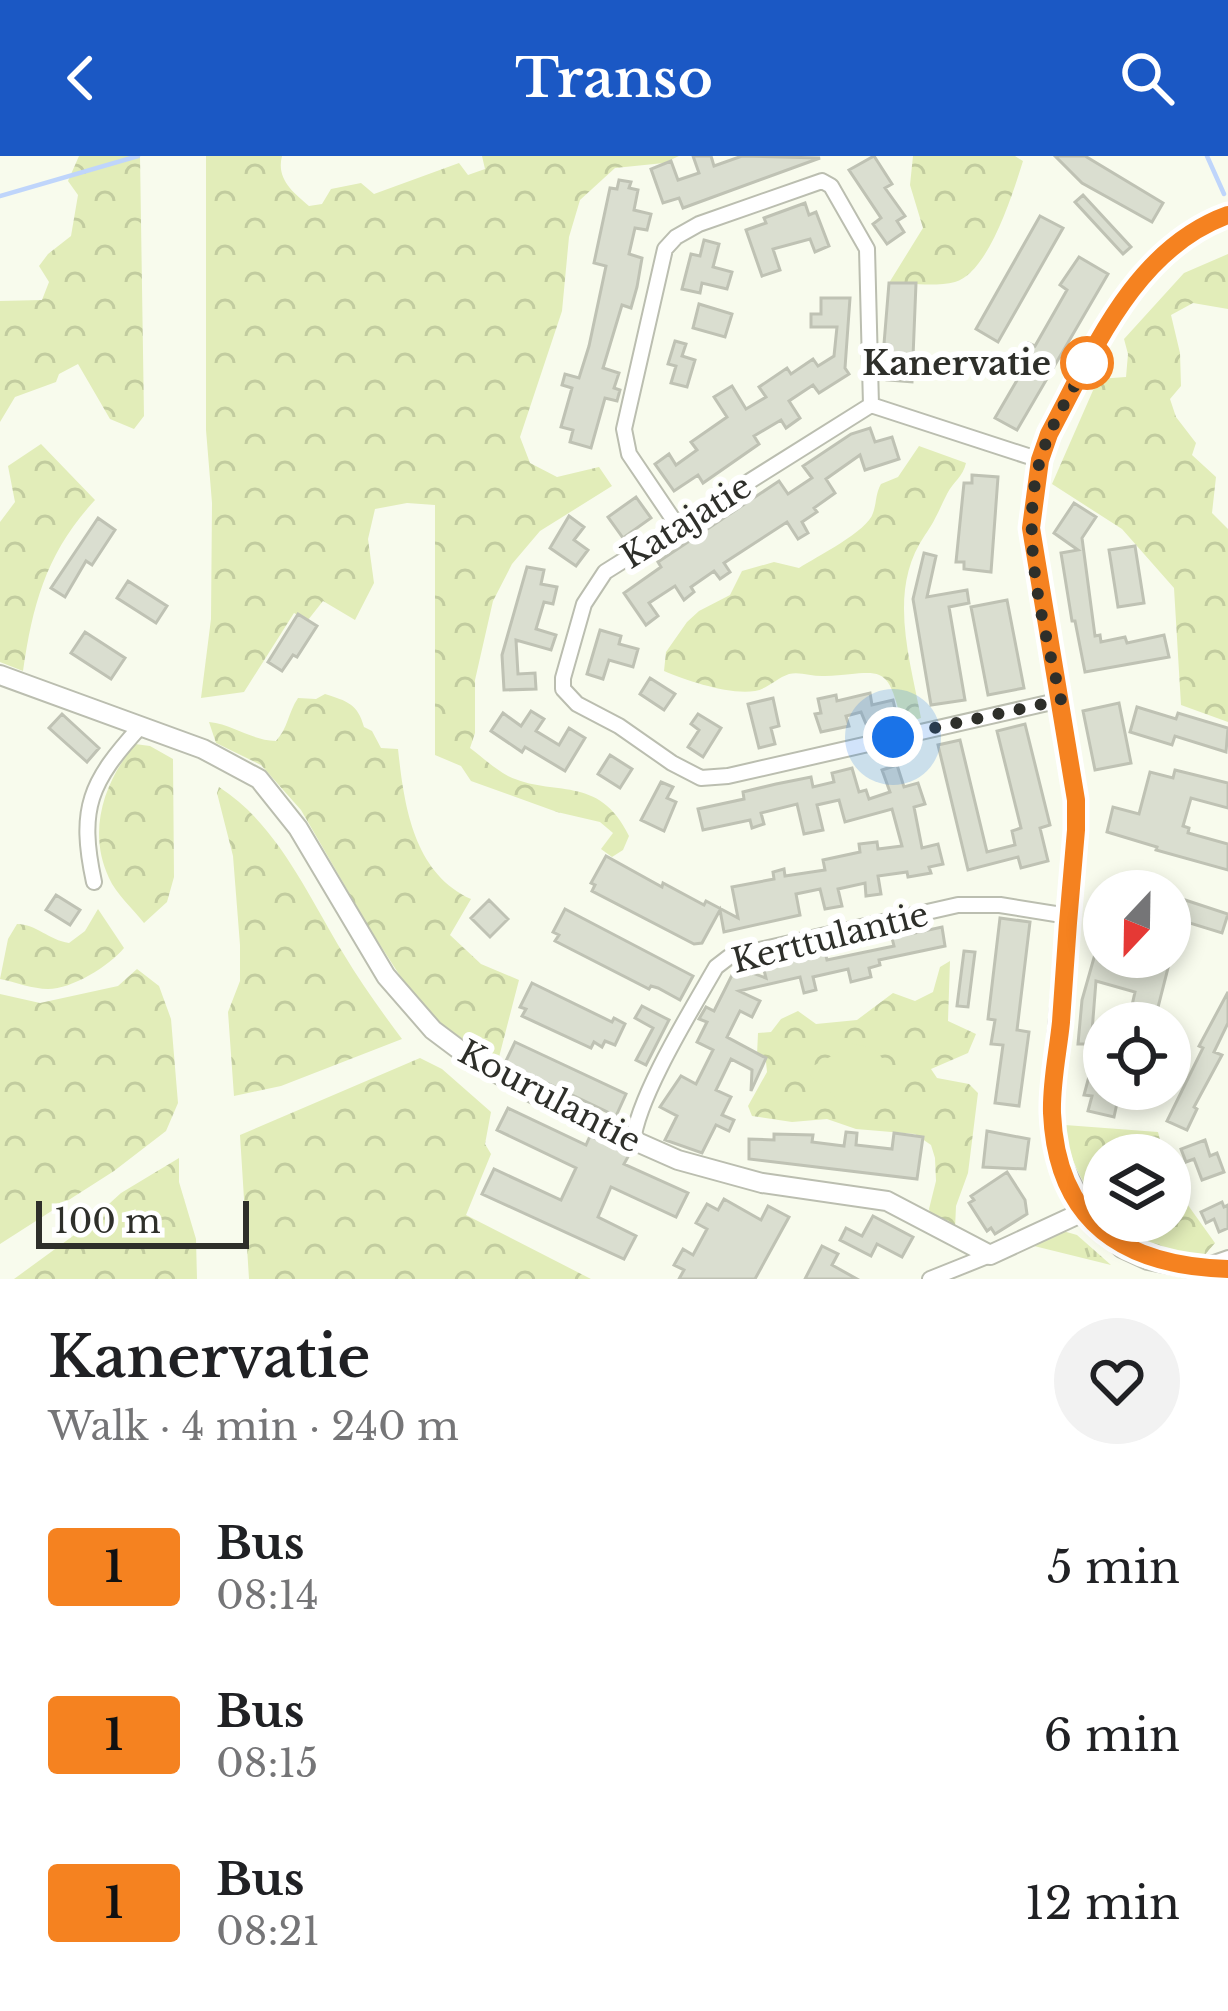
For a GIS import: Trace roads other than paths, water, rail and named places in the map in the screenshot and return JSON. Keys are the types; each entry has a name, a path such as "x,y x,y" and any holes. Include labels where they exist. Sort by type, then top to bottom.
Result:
{"street":[{"path":"677,525 629,454 624,429 665,249 699,224 821,181 831,186 867,250 871,405 1040,460"},
{"path":"1083,1209 1060,1161 1052,1107 1076,830 1061,700 1031,528 1040,460 1068,398 1139,277 1228,215"},
{"name":"Katajatie","path":"871,405 605,572 584,604 563,689 577,704 700,778 728,776 1061,700"},
{"name":"Kourulantie","path":"0,675 236,764 279,799 386,976 433,1030 488,1068 633,1142 724,1175 887,1201 990,1255"},
{"path":"94,882 84,837 94,788 140,727"},
{"name":"Kerttulantie","path":"633,1142 634,1124 647,1092 716,967 729,957 958,905 1000,905 1067,916"},
{"path":"930,1279 1083,1211"},
{"path":"1116,1242 1189,1274 1228,1269"}],"lane":[{"path":"1189,1274 1228,1255"}],"waterway":[{"path":"0,196 138,156"},
{"path":"1207,156 1224,194"}],"place":[{"name":"Kanervatie","path":"1087,363"}]}
